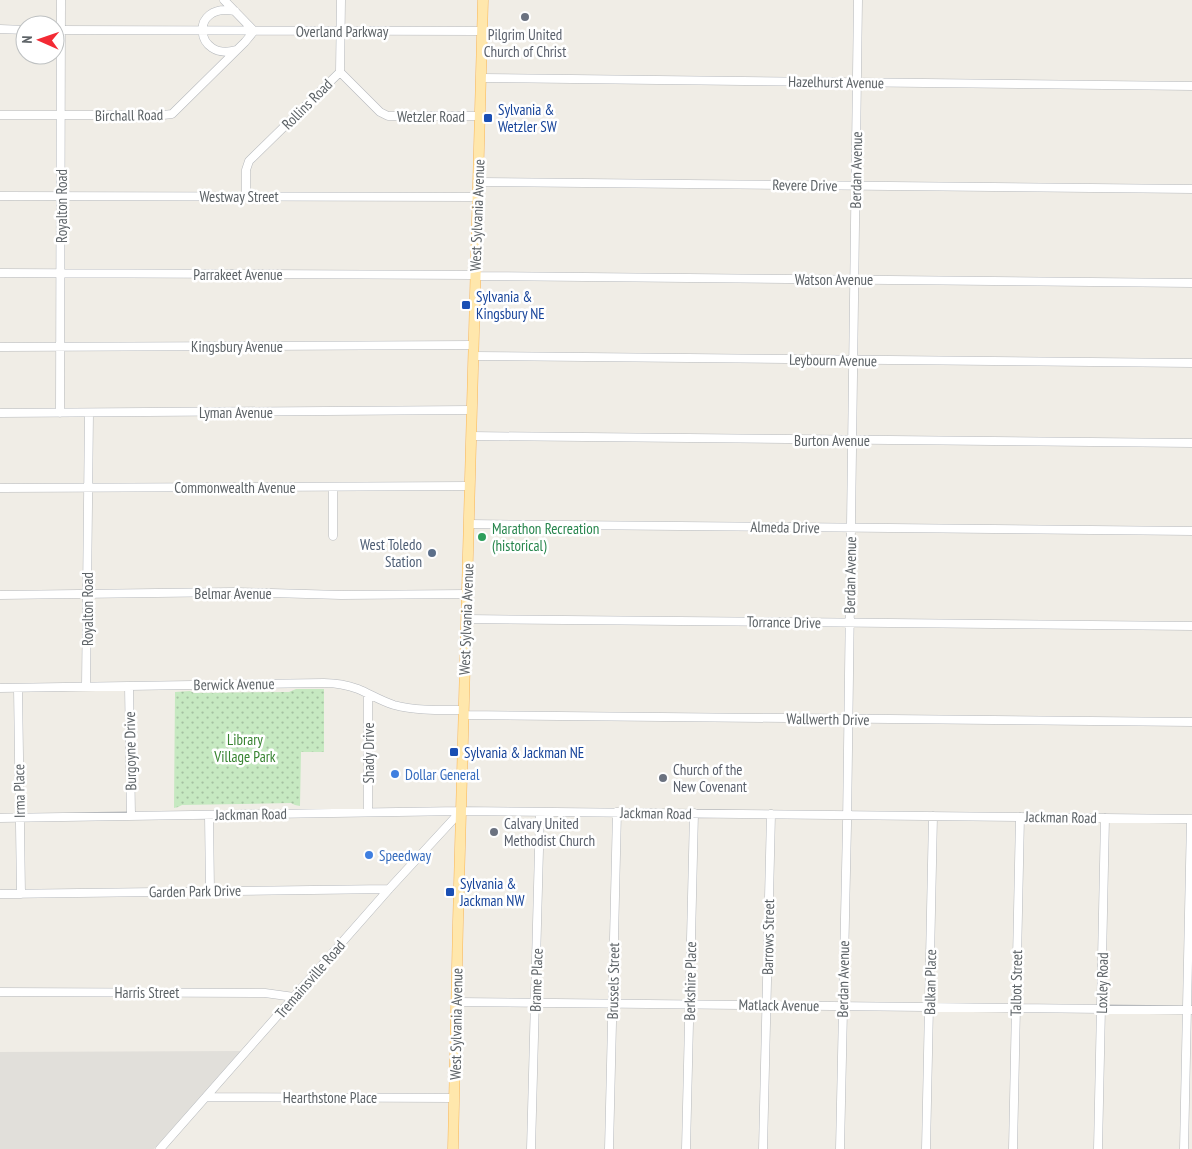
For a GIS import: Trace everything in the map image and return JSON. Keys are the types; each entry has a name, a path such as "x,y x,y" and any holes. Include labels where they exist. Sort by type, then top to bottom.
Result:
{"main road":[{"name":"West Sylvania Avenue","path":"453,1149 483,0"}],"street":[{"name":"Royalton Road","path":"60,15 61,0"},
{"path":"224,0 254,31"},
{"name":"Rollins Road","path":"246,196 246,170 249,161 340,72 341,0"},
{"name":"Berdan Avenue","path":"840,1149 847,815 858,0"},
{"path":"236,11 224,10 214,13 204,22 202,27 202,34 209,46 215,50 229,52 236,50"},
{"path":"0,30 15,30"},
{"name":"Overland Parkway","path":"65,30 482,32"},
{"name":"Birchall Road","path":"0,115 172,114 254,31"},
{"name":"Royalton Road","path":"59,65 61,115 60,413"},
{"name":"Wetzler Road","path":"340,72 380,112 388,116 480,116"},
{"name":"Hazelhurst Avenue","path":"481,78 1192,86"},
{"name":"Revere Drive","path":"478,182 1192,189"},
{"name":"Westway Street","path":"0,196 478,198"},
{"name":"Parrakeet Avenue","path":"0,273 475,276"},
{"name":"Watson Avenue","path":"475,276 1192,283"},
{"name":"Kingsbury Avenue","path":"0,347 474,345"},
{"name":"Leybourn Avenue","path":"473,356 1192,363"},
{"name":"Lyman Avenue","path":"0,413 472,410"},
{"name":"Royalton Road","path":"86,686 89,412"},
{"name":"Burton Avenue","path":"471,436 1192,443"},
{"name":"Commonwealth Avenue","path":"0,488 470,486"},
{"path":"333,487 333,536"},
{"name":"Almeda Drive","path":"469,524 1192,531"},
{"name":"Belmar Avenue","path":"0,595 227,592 342,595 467,594"},
{"name":"Torrance Drive","path":"466,619 1192,626"},
{"name":"Berwick Avenue","path":"0,688 324,683 346,686 394,705 464,712"},
{"name":"Burgoyne Drive","path":"129,686 132,816"},
{"name":"Irma Place","path":"18,688 21,894"},
{"name":"Shady Drive","path":"368,694 368,812"},
{"name":"Wallwerth Drive","path":"464,712 848,719 1192,722"},
{"name":"Jackman Road","path":"0,818 461,811 1192,819"},
{"name":"Tremainsville Road","path":"160,1149 389,889 461,811"},
{"name":"Brame Place","path":"531,1149 540,812"},
{"name":"Brussels Street","path":"609,1149 617,812"},
{"name":"Berkshire Place","path":"686,1149 694,813"},
{"name":"Barrows Street","path":"763,1149 771,814"},
{"path":"209,815 210,891"},
{"name":"Balkan Place","path":"926,1149 933,816"},
{"name":"Talbot Street","path":"1013,1149 1020,817"},
{"name":"Loxley Road","path":"1098,1149 1106,818"},
{"path":"1184,1149 1190,1010 1192,819"},
{"name":"Garden Park Drive","path":"0,894 389,889"},
{"name":"Harris Street","path":"0,992 265,993 294,997"},
{"name":"Matlack Avenue","path":"456,1002 1190,1010"},
{"name":"Hearthstone Place","path":"206,1097 454,1098"}],"shaded area":[{"path":"241,1051 154,1149 0,1149 0,1052"}],"green space":[{"name":"Library Village Park","path":"296,689 324,689 324,752 301,752 300,806 291,803 182,805 174,808 175,692 289,692"}],"place":[{"name":"Pilgrim United Church of Christ","path":"525,17"},
{"name":"Sylvania & Wetzler SW","path":"488,118"},
{"name":"Sylvania & Kingsbury NE","path":"466,305"},
{"name":"Marathon Recreation (historical)","path":"482,537"},
{"name":"West Toledo Station","path":"432,553"},
{"name":"Sylvania & Jackman NE","path":"454,752"},
{"name":"Dollar General","path":"395,774"},
{"name":"Church of the New Covenant","path":"663,778"},
{"name":"Calvary United Methodist Church","path":"494,832"},
{"name":"Speedway","path":"369,855"},
{"name":"Sylvania & Jackman NW","path":"450,892"}]}
